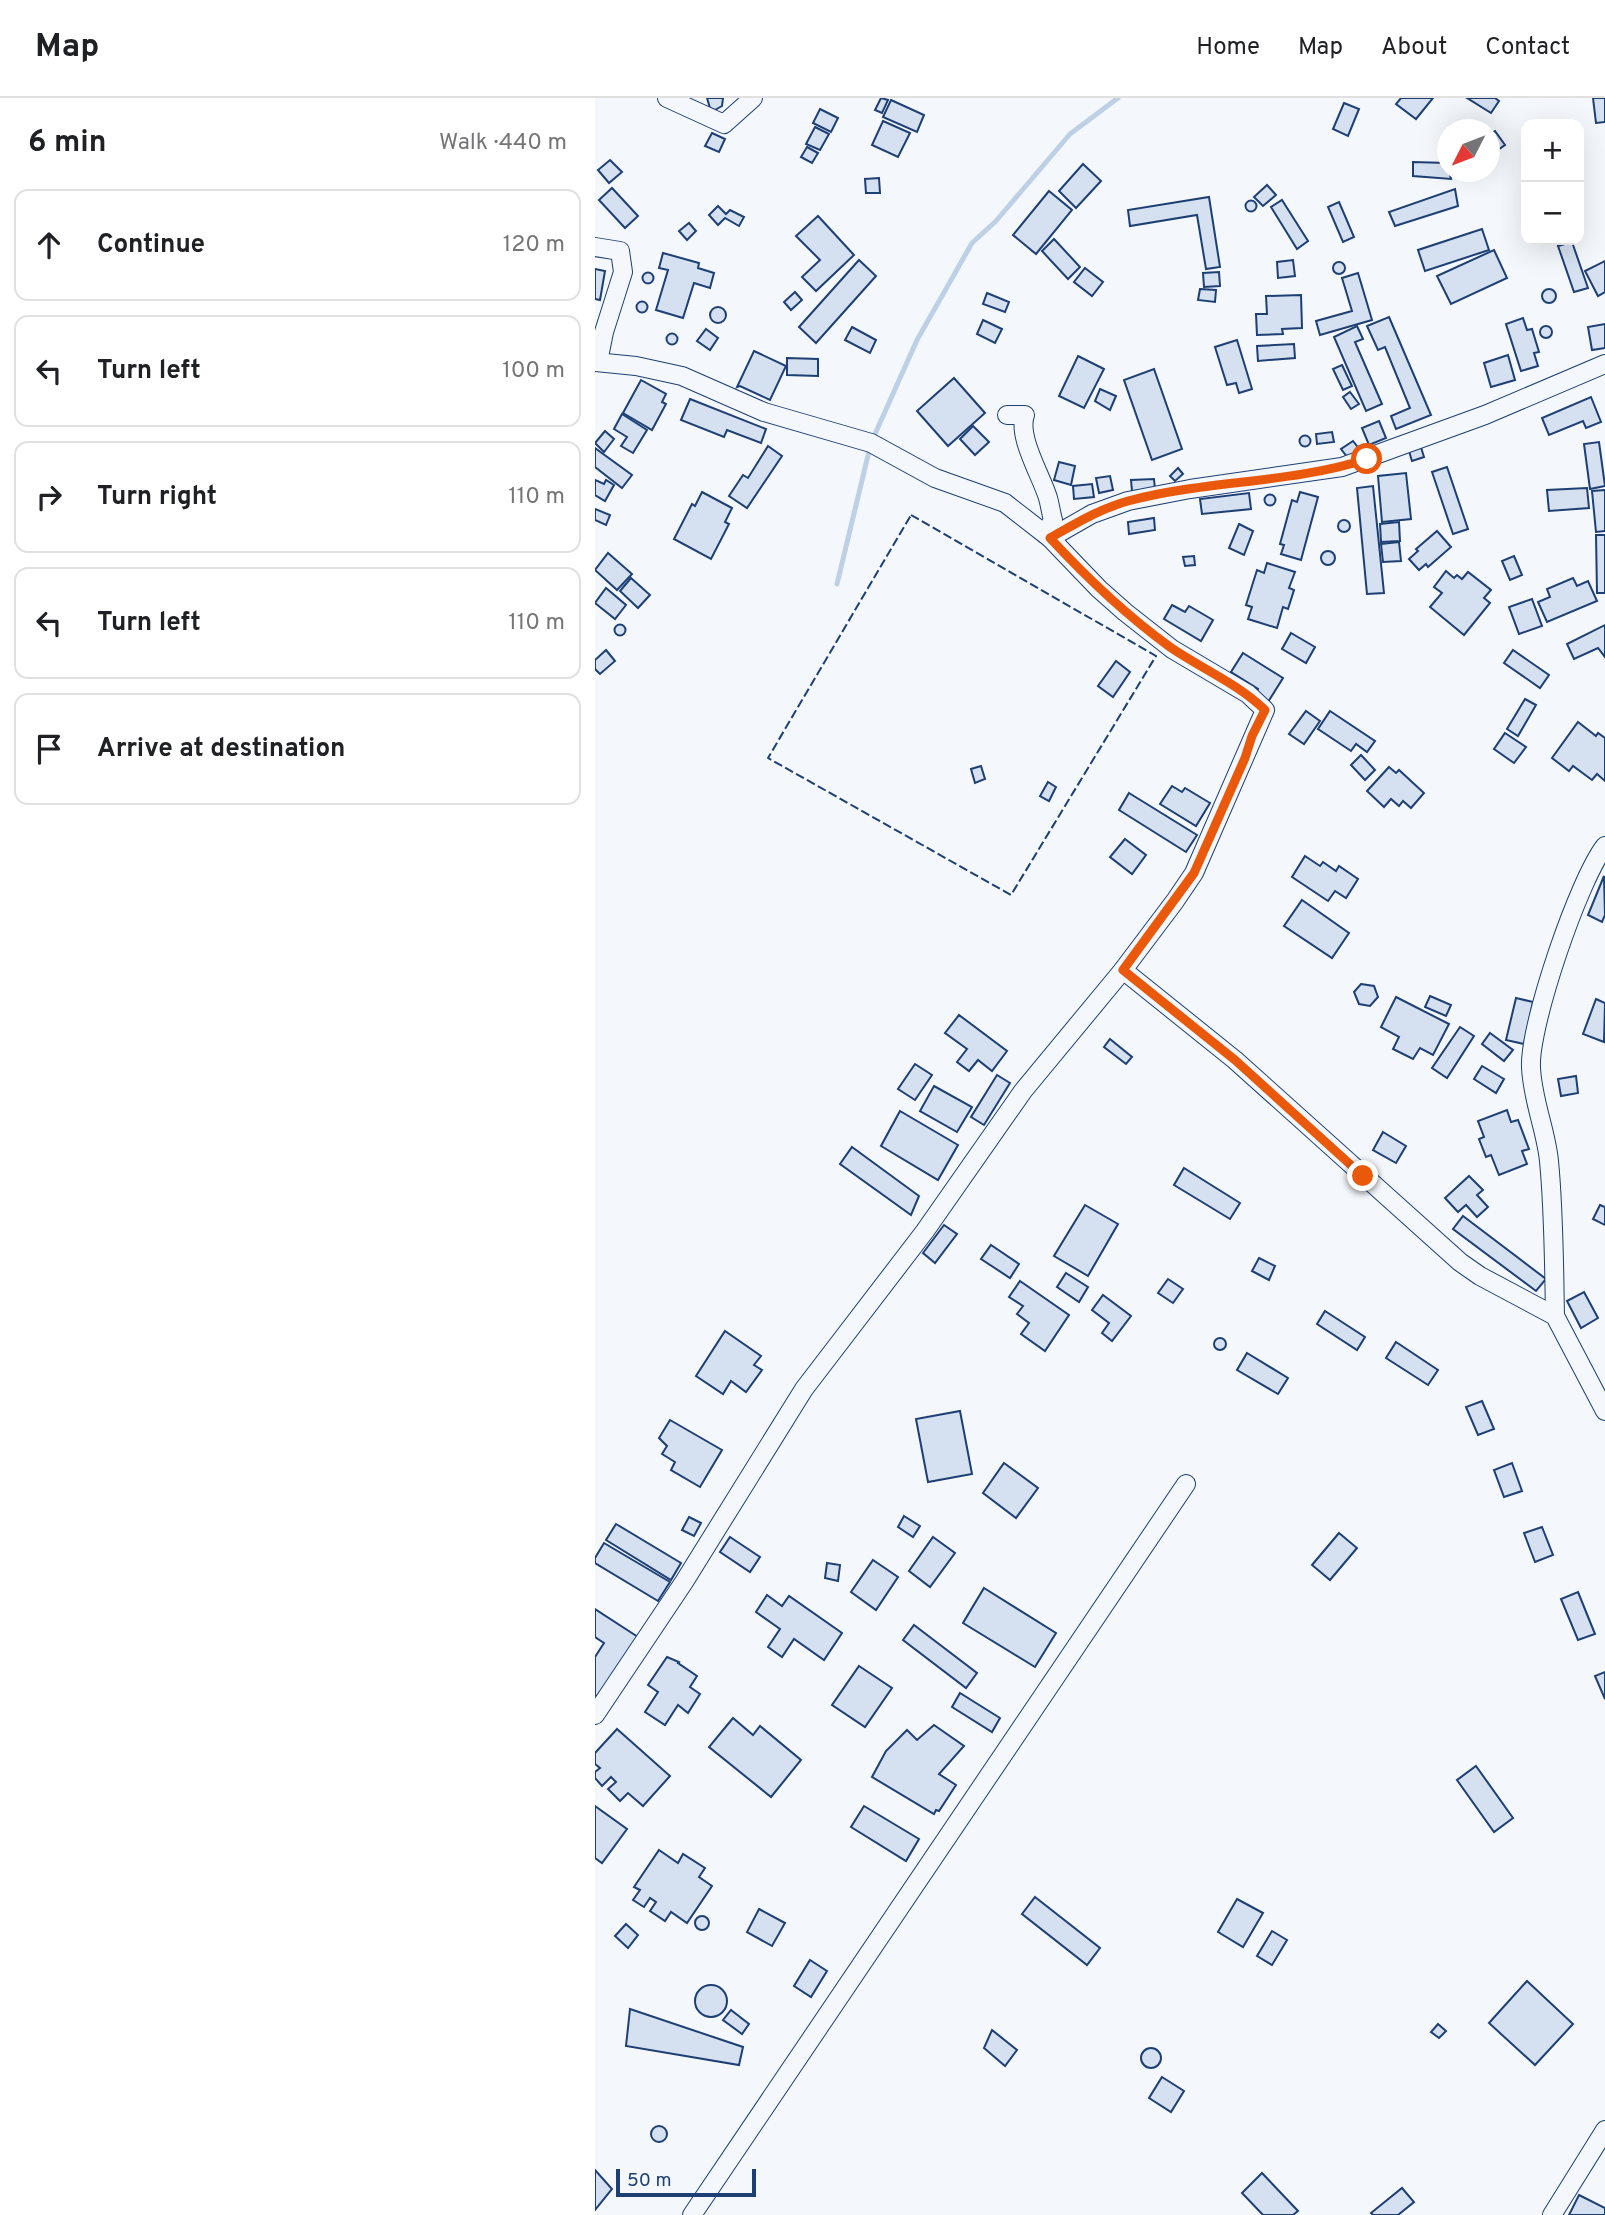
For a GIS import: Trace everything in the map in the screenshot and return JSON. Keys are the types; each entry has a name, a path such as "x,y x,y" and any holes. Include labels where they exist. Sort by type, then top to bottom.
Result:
{"street":[{"path":"667,98 724,124 753,98"},
{"path":"595,247 619,250 623,272 597,362 682,376 764,412 871,443 935,478 1005,503 1047,536 1125,612 1173,649 1248,694 1265,710 1194,873 1123,970 1023,1091 925,1231 804,1389 684,1582 595,1715"},
{"path":"1047,536 1092,514 1128,501 1190,489 1342,467 1485,415 1605,363"},
{"path":"1007,415 1024,415 1021,423 1048,498 1053,520 1047,536"},
{"path":"1605,846 1595,859 1564,938 1545,996 1531,1053 1531,1069 1549,1159 1555,1316 1605,1411"},
{"path":"1123,970 1235,1060 1460,1262 1480,1276 1555,1316"},
{"path":"692,2215 1187,1484"},
{"path":"1552,2215 1605,2130"}],"building":[{"path":"707,98 723,98 722,106 715,110 710,108"},
{"path":"881,98 888,100 882,113 875,110"},
{"path":"1401,98 1433,98 1416,119 1396,104"},
{"path":"1467,98 1495,98 1499,101 1491,113"},
{"path":"1593,98 1605,98 1605,122 1596,123"},
{"path":"891,100 924,115 917,132 883,117"},
{"path":"1344,103 1359,109 1348,136 1333,129"},
{"path":"820,109 838,118 831,132 813,123"},
{"path":"883,121 910,133 898,157 872,145"},
{"path":"815,127 829,134 820,150 806,144"},
{"path":"712,133 725,139 719,152 705,146"},
{"path":"807,147 818,153 812,163 801,157"},
{"path":"610,160 622,172 609,183 598,170"},
{"path":"1413,162 1437,163 1437,178 1413,176"},
{"path":"1083,164 1101,181 1076,208 1059,191"},
{"path":"879,178 880,193 866,193 865,179"},
{"path":"1267,185 1276,195 1263,206 1254,197"},
{"path":"612,188 638,216 625,228 599,200"},
{"path":"1455,189 1458,206 1395,226 1389,212"},
{"path":"1049,191 1072,210 1036,254 1013,235"},
{"path":"1209,197 1220,267 1206,269 1197,215 1130,226 1128,210"},
{"path":"1282,200 1308,241 1297,249 1271,207"},
{"path":"1251,201 1255,202 1255,210 1251,211 1247,210 1246,206 1247,202"},
{"path":"1339,202 1354,237 1343,242 1328,207"},
{"path":"718,206 726,214 730,210 744,217 739,226 725,218 718,225 709,215"},
{"path":"818,216 854,255 816,291 802,277 820,260 796,236"},
{"path":"689,223 696,231 687,240 679,231"},
{"path":"1482,229 1489,250 1425,271 1418,250"},
{"path":"1054,239 1080,267 1068,279 1042,251"},
{"path":"1573,245 1588,288 1574,292 1558,246"},
{"path":"1494,250 1507,278 1451,304 1437,276"},
{"path":"663,253 699,263 698,268 714,273 710,288 694,283 683,318 656,310 668,270 659,268"},
{"path":"859,260 876,276 816,343 799,327"},
{"path":"1293,260 1295,276 1278,278 1277,262"},
{"path":"1605,261 1605,292 1598,296 1585,271"},
{"path":"1339,262 1345,268 1339,274 1333,268"},
{"path":"1085,268 1103,282 1092,296 1074,282"},
{"path":"595,269 605,271 600,300 595,299"},
{"path":"648,272 654,278 648,284 642,278"},
{"path":"1219,272 1220,286 1204,287 1203,273"},
{"path":"1358,273 1372,320 1320,335 1316,321 1352,311 1342,278"},
{"path":"1200,289 1216,290 1215,302 1198,300"},
{"path":"1549,289 1554,291 1554,301 1549,303 1544,301 1542,296 1544,291"},
{"path":"795,292 802,300 791,310 784,302"},
{"path":"987,293 1009,302 1005,312 983,304"},
{"path":"1301,295 1302,328 1282,329 1283,334 1257,335 1256,314 1267,314 1266,296"},
{"path":"642,301 648,307 642,313 636,307"},
{"path":"718,307 724,309 724,321 718,323 712,321 710,315 712,309"},
{"path":"1389,317 1431,415 1396,429 1391,416 1410,408 1385,347 1378,350 1367,326"},
{"path":"1523,318 1527,330 1532,329 1539,352 1534,353 1538,366 1521,371 1506,324"},
{"path":"983,320 1002,329 995,343 977,334"},
{"path":"1605,324 1605,348 1592,350 1588,327"},
{"path":"1357,326 1363,339 1355,342 1382,404 1366,411 1334,337"},
{"path":"1546,326 1552,332 1546,338 1540,332"},
{"path":"852,327 876,340 870,353 845,340"},
{"path":"706,329 718,338 710,350 697,341"},
{"path":"672,333 678,339 672,345 666,339"},
{"path":"1237,340 1252,389 1239,393 1236,383 1227,385 1215,347"},
{"path":"1294,344 1295,358 1258,361 1257,346"},
{"path":"754,351 786,366 770,400 737,387"},
{"path":"1508,355 1515,380 1491,387 1484,363"},
{"path":"1078,356 1104,369 1084,408 1059,396"},
{"path":"787,358 818,359 818,376 787,375"},
{"path":"1342,365 1352,386 1343,390 1333,369"},
{"path":"1154,369 1182,449 1152,460 1124,380"},
{"path":"954,378 985,413 948,446 917,411"},
{"path":"641,380 666,394 662,402 666,404 652,430 623,413"},
{"path":"1100,389 1116,396 1110,410 1095,401"},
{"path":"1350,392 1359,404 1351,409 1343,397"},
{"path":"1591,397 1601,422 1586,428 1583,421 1549,435 1542,418"},
{"path":"690,399 766,429 761,443 727,430 724,437 681,420"},
{"path":"622,414 647,430 633,453 621,446 627,437 614,429"},
{"path":"1379,421 1386,438 1369,445 1362,428"},
{"path":"973,426 989,442 975,455 960,439"},
{"path":"605,431 614,439 604,452 595,443"},
{"path":"1332,432 1334,442 1317,444 1316,434"},
{"path":"1305,436 1309,437 1309,445 1305,446 1301,445 1300,441 1301,437"},
{"path":"1353,441 1360,450 1348,458 1341,449"},
{"path":"1599,442 1605,486 1590,489 1584,444"},
{"path":"1420,444 1424,457 1412,461 1408,448"},
{"path":"768,446 782,456 747,508 729,496 743,475 748,478"},
{"path":"595,448 632,475 622,488 595,467"},
{"path":"1059,462 1075,466 1071,485 1054,480"},
{"path":"1447,467 1468,529 1453,534 1432,472"},
{"path":"1178,468 1183,474 1175,481 1170,476"},
{"path":"1406,473 1411,519 1382,522 1378,476"},
{"path":"1110,476 1113,490 1099,493 1096,478"},
{"path":"1154,479 1155,490 1132,491 1131,480"},
{"path":"595,480 604,484 606,480 614,485 605,501 595,495"},
{"path":"1092,484 1094,497 1074,499 1073,486"},
{"path":"1373,486 1384,593 1367,594 1357,488"},
{"path":"1587,488 1589,508 1549,511 1547,490"},
{"path":"1605,490 1605,531 1596,532 1592,491"},
{"path":"702,492 732,508 725,522 729,524 711,559 674,539 692,504 695,506"},
{"path":"1300,492 1318,497 1301,560 1281,554 1284,545 1280,544 1292,500 1297,502"},
{"path":"1249,493 1251,509 1202,514 1200,499"},
{"path":"1270,495 1274,496 1274,504 1270,505 1266,504 1265,500 1266,496"},
{"path":"595,509 610,515 606,525 595,520"},
{"path":"1154,518 1155,530 1129,534 1128,522"},
{"path":"1344,520 1350,526 1344,532 1338,526"},
{"path":"1399,522 1400,541 1381,542 1380,524"},
{"path":"1239,524 1253,531 1244,555 1229,548"},
{"path":"1437,531 1451,547 1428,567 1426,564 1419,570 1409,559 1418,551 1416,549"},
{"path":"1596,535 1605,535 1605,593 1597,593"},
{"path":"1399,542 1401,561 1383,562 1381,544"},
{"path":"1325,551 1331,551 1335,558 1331,565 1325,565 1321,561 1321,555"},
{"path":"608,553 632,574 617,590 595,570"},
{"path":"1194,556 1195,565 1185,566 1183,557"},
{"path":"1514,556 1522,575 1510,580 1502,561"},
{"path":"1267,563 1295,572 1289,588 1294,590 1288,609 1283,607 1277,628 1248,619 1252,607 1246,605 1257,570 1264,573"},
{"path":"1446,571 1454,578 1457,575 1462,579 1468,572 1491,590 1484,598 1490,603 1464,635 1430,607 1442,593 1434,587"},
{"path":"631,578 650,595 638,608 620,591"},
{"path":"1573,578 1577,586 1588,581 1597,601 1547,622 1538,602 1550,597 1547,589"},
{"path":"606,588 626,605 615,619 595,603"},
{"path":"1532,599 1542,626 1519,634 1509,607"},
{"path":"1172,605 1185,612 1189,606 1213,620 1201,641 1164,619"},
{"path":"620,624 626,630 620,636 614,630"},
{"path":"1605,625 1605,657 1598,648 1574,659 1567,644"},
{"path":"1291,633 1315,647 1306,663 1282,649"},
{"path":"606,650 615,661 600,674 595,669 595,660"},
{"path":"1513,650 1549,675 1540,688 1504,663"},
{"path":"1243,653 1283,678 1268,702 1256,694 1258,689 1231,672"},
{"path":"1116,661 1130,672 1113,697 1098,686"},
{"path":"1525,699 1536,705 1518,736 1507,729"},
{"path":"1306,711 1320,721 1304,744 1289,734"},
{"path":"1330,711 1375,741 1367,752 1356,744 1351,751 1318,729"},
{"path":"1578,722 1596,736 1598,733 1605,738 1605,781 1597,774 1592,780 1573,766 1569,771 1552,758"},
{"path":"1505,733 1526,747 1514,763 1494,749"},
{"path":"1361,755 1375,770 1365,780 1351,765"},
{"path":"981,766 985,779 975,783 971,769"},
{"path":"1389,767 1396,773 1399,770 1424,793 1411,808 1403,801 1399,806 1391,799 1384,807 1367,791"},
{"path":"1048,782 1056,787 1049,801 1040,796"},
{"path":"1172,786 1182,792 1185,788 1210,803 1196,826 1160,804"},
{"path":"1129,793 1197,835 1186,852 1119,810"},
{"path":"1125,839 1146,855 1132,874 1110,857"},
{"path":"1305,856 1320,866 1323,862 1336,871 1339,866 1358,879 1346,898 1335,891 1328,901 1292,877"},
{"path":"1604,876 1605,915 1602,922 1588,915"},
{"path":"1302,900 1349,933 1332,958 1284,926"},
{"path":"1361,984 1374,986 1378,997 1370,1006 1359,1004 1354,992"},
{"path":"1430,996 1451,1005 1446,1016 1425,1007"},
{"path":"1396,997 1449,1024 1433,1055 1420,1048 1413,1059 1393,1049 1399,1037 1381,1027"},
{"path":"1516,998 1533,1002 1524,1044 1506,1040"},
{"path":"1596,999 1605,1003 1604,1042 1583,1034"},
{"path":"959,1015 1007,1051 992,1071 978,1060 969,1071 957,1062 967,1049 945,1033"},
{"path":"1460,1027 1474,1036 1447,1078 1432,1068"},
{"path":"1490,1033 1513,1050 1504,1061 1482,1044"},
{"path":"1110,1039 1132,1057 1126,1064 1104,1047"},
{"path":"915,1064 932,1075 915,1100 898,1089"},
{"path":"1482,1066 1504,1079 1496,1093 1474,1079"},
{"path":"997,1075 1010,1083 984,1125 971,1117"},
{"path":"1576,1076 1578,1093 1561,1096 1558,1079"},
{"path":"934,1086 972,1107 957,1132 920,1111"},
{"path":"1507,1110 1511,1122 1518,1120 1529,1149 1522,1151 1527,1164 1499,1175 1491,1155 1486,1157 1479,1139 1484,1137 1478,1121"},
{"path":"900,1111 958,1145 938,1180 881,1146"},
{"path":"1383,1132 1406,1146 1396,1163 1373,1150"},
{"path":"852,1147 919,1196 911,1215 840,1164"},
{"path":"1184,1168 1240,1203 1230,1219 1174,1185"},
{"path":"1469,1176 1483,1190 1477,1195 1488,1207 1477,1217 1466,1205 1458,1212 1445,1198"},
{"path":"1085,1205 1118,1224 1088,1276 1054,1256"},
{"path":"1600,1205 1605,1207 1605,1225 1593,1219"},
{"path":"1463,1216 1546,1279 1536,1291 1453,1229"},
{"path":"944,1225 957,1234 935,1263 923,1253"},
{"path":"991,1245 1019,1264 1010,1278 981,1259"},
{"path":"1259,1258 1275,1266 1269,1280 1252,1271"},
{"path":"1066,1273 1088,1287 1079,1302 1057,1287"},
{"path":"1168,1279 1183,1289 1173,1303 1158,1293"},
{"path":"1020,1281 1069,1315 1045,1351 1021,1334 1029,1323 1017,1314 1023,1306 1009,1297"},
{"path":"1584,1292 1598,1318 1581,1328 1567,1301"},
{"path":"1103,1295 1131,1316 1112,1341 1102,1333 1109,1323 1092,1310"},
{"path":"1325,1311 1365,1337 1357,1350 1317,1324"},
{"path":"725,1331 761,1356 754,1365 762,1370 746,1392 731,1381 723,1394 696,1376"},
{"path":"1220,1338 1226,1344 1220,1350 1214,1344"},
{"path":"1396,1342 1438,1370 1428,1385 1386,1358"},
{"path":"1247,1353 1288,1378 1278,1394 1237,1370"},
{"path":"1482,1401 1494,1429 1478,1435 1466,1407"},
{"path":"960,1411 972,1474 928,1482 916,1419"},
{"path":"670,1420 722,1450 700,1487 671,1470 675,1462 662,1454 667,1446 659,1438"},
{"path":"1004,1463 1038,1488 1016,1518 983,1493"},
{"path":"1512,1463 1522,1491 1504,1497 1494,1470"},
{"path":"904,1516 920,1526 913,1537 898,1527"},
{"path":"689,1517 701,1523 694,1536 682,1530"},
{"path":"616,1524 681,1563 671,1580 606,1540"},
{"path":"1542,1527 1553,1555 1535,1562 1524,1533"},
{"path":"1339,1533 1357,1548 1330,1580 1312,1565"},
{"path":"730,1537 760,1557 750,1572 720,1552"},
{"path":"933,1537 955,1553 930,1587 909,1571"},
{"path":"604,1543 670,1582 658,1601 595,1563"},
{"path":"873,1560 898,1577 876,1610 851,1592"},
{"path":"827,1563 840,1565 838,1581 825,1578"},
{"path":"984,1588 1056,1633 1035,1667 963,1623"},
{"path":"1578,1592 1595,1634 1578,1640 1561,1599"},
{"path":"767,1595 782,1606 789,1596 842,1633 824,1660 794,1639 782,1657 768,1647 780,1629 756,1612"},
{"path":"595,1609 638,1637 599,1698 595,1695 595,1657 604,1643 595,1637"},
{"path":"914,1625 977,1673 966,1688 903,1640"},
{"path":"667,1657 679,1662 697,1676 690,1687 700,1694 688,1713 678,1705 665,1725 645,1712 658,1692 648,1685"},
{"path":"859,1666 892,1688 865,1727 832,1705"},
{"path":"1605,1672 1605,1699 1595,1676"},
{"path":"960,1693 1000,1718 992,1732 952,1707"},
{"path":"733,1718 753,1735 760,1726 801,1760 771,1797 709,1747"},
{"path":"934,1725 964,1746 939,1774 956,1785 939,1811 936,1810 934,1814 872,1777 886,1751 907,1730 917,1740"},
{"path":"617,1729 670,1776 643,1806 628,1793 620,1801 608,1789 616,1782 611,1777 602,1786 595,1778 595,1772 600,1768 595,1764 595,1753"},
{"path":"1476,1766 1513,1818 1494,1832 1457,1780"},
{"path":"595,1806 627,1829 602,1863 595,1858"},
{"path":"864,1806 919,1839 906,1861 851,1827"},
{"path":"659,1850 678,1863 683,1854 705,1868 699,1877 712,1886 687,1923 671,1912 665,1921 650,1911 656,1902 650,1898 644,1907 633,1900 640,1890 634,1887"},
{"path":"1035,1897 1100,1948 1087,1965 1022,1914"},
{"path":"1237,1899 1263,1913 1243,1947 1218,1932"},
{"path":"759,1909 785,1923 772,1946 747,1932"},
{"path":"699,1916 705,1916 709,1923 705,1930 699,1930 695,1926 695,1920"},
{"path":"626,1924 638,1935 628,1948 615,1936"},
{"path":"1272,1931 1287,1940 1272,1965 1257,1956"},
{"path":"810,1960 827,1971 811,1997 794,1986"},
{"path":"1527,1981 1573,2024 1535,2065 1489,2023"},
{"path":"711,1985 723,1989 727,2001 723,2013 711,2017 699,2013 695,2001 699,1989"},
{"path":"630,2009 743,2047 739,2065 626,2046"},
{"path":"731,2010 749,2024 742,2034 723,2020"},
{"path":"1438,2024 1446,2031 1439,2038 1431,2032"},
{"path":"992,2030 1017,2050 1005,2066 984,2048"},
{"path":"1151,2048 1158,2051 1161,2058 1158,2065 1151,2068 1144,2065 1141,2058 1144,2051"},
{"path":"1162,2077 1184,2091 1171,2112 1149,2098"},
{"path":"659,2126 665,2128 665,2140 659,2142 653,2140 651,2134 653,2128"},
{"path":"595,2170 612,2189 595,2210"},
{"path":"1262,2173 1298,2211 1293,2215 1263,2215 1242,2193"},
{"path":"1402,2188 1414,2202 1398,2215 1371,2213"},
{"path":"1579,2195 1605,2208 1605,2215 1569,2215"}],"waterway":[{"path":"837,584 871,443 917,340 972,243 996,221 1070,134 1118,98"}],"fence":[{"path":"911,515 1156,656 1011,895 768,758 911,515"}],"route":[{"path":"1363,1176 1235,1060 1123,970 1194,873 1265,710 1248,694 1173,649 1125,612 1050,538 1092,514 1128,501 1190,489 1316,472 1367,459"}]}
